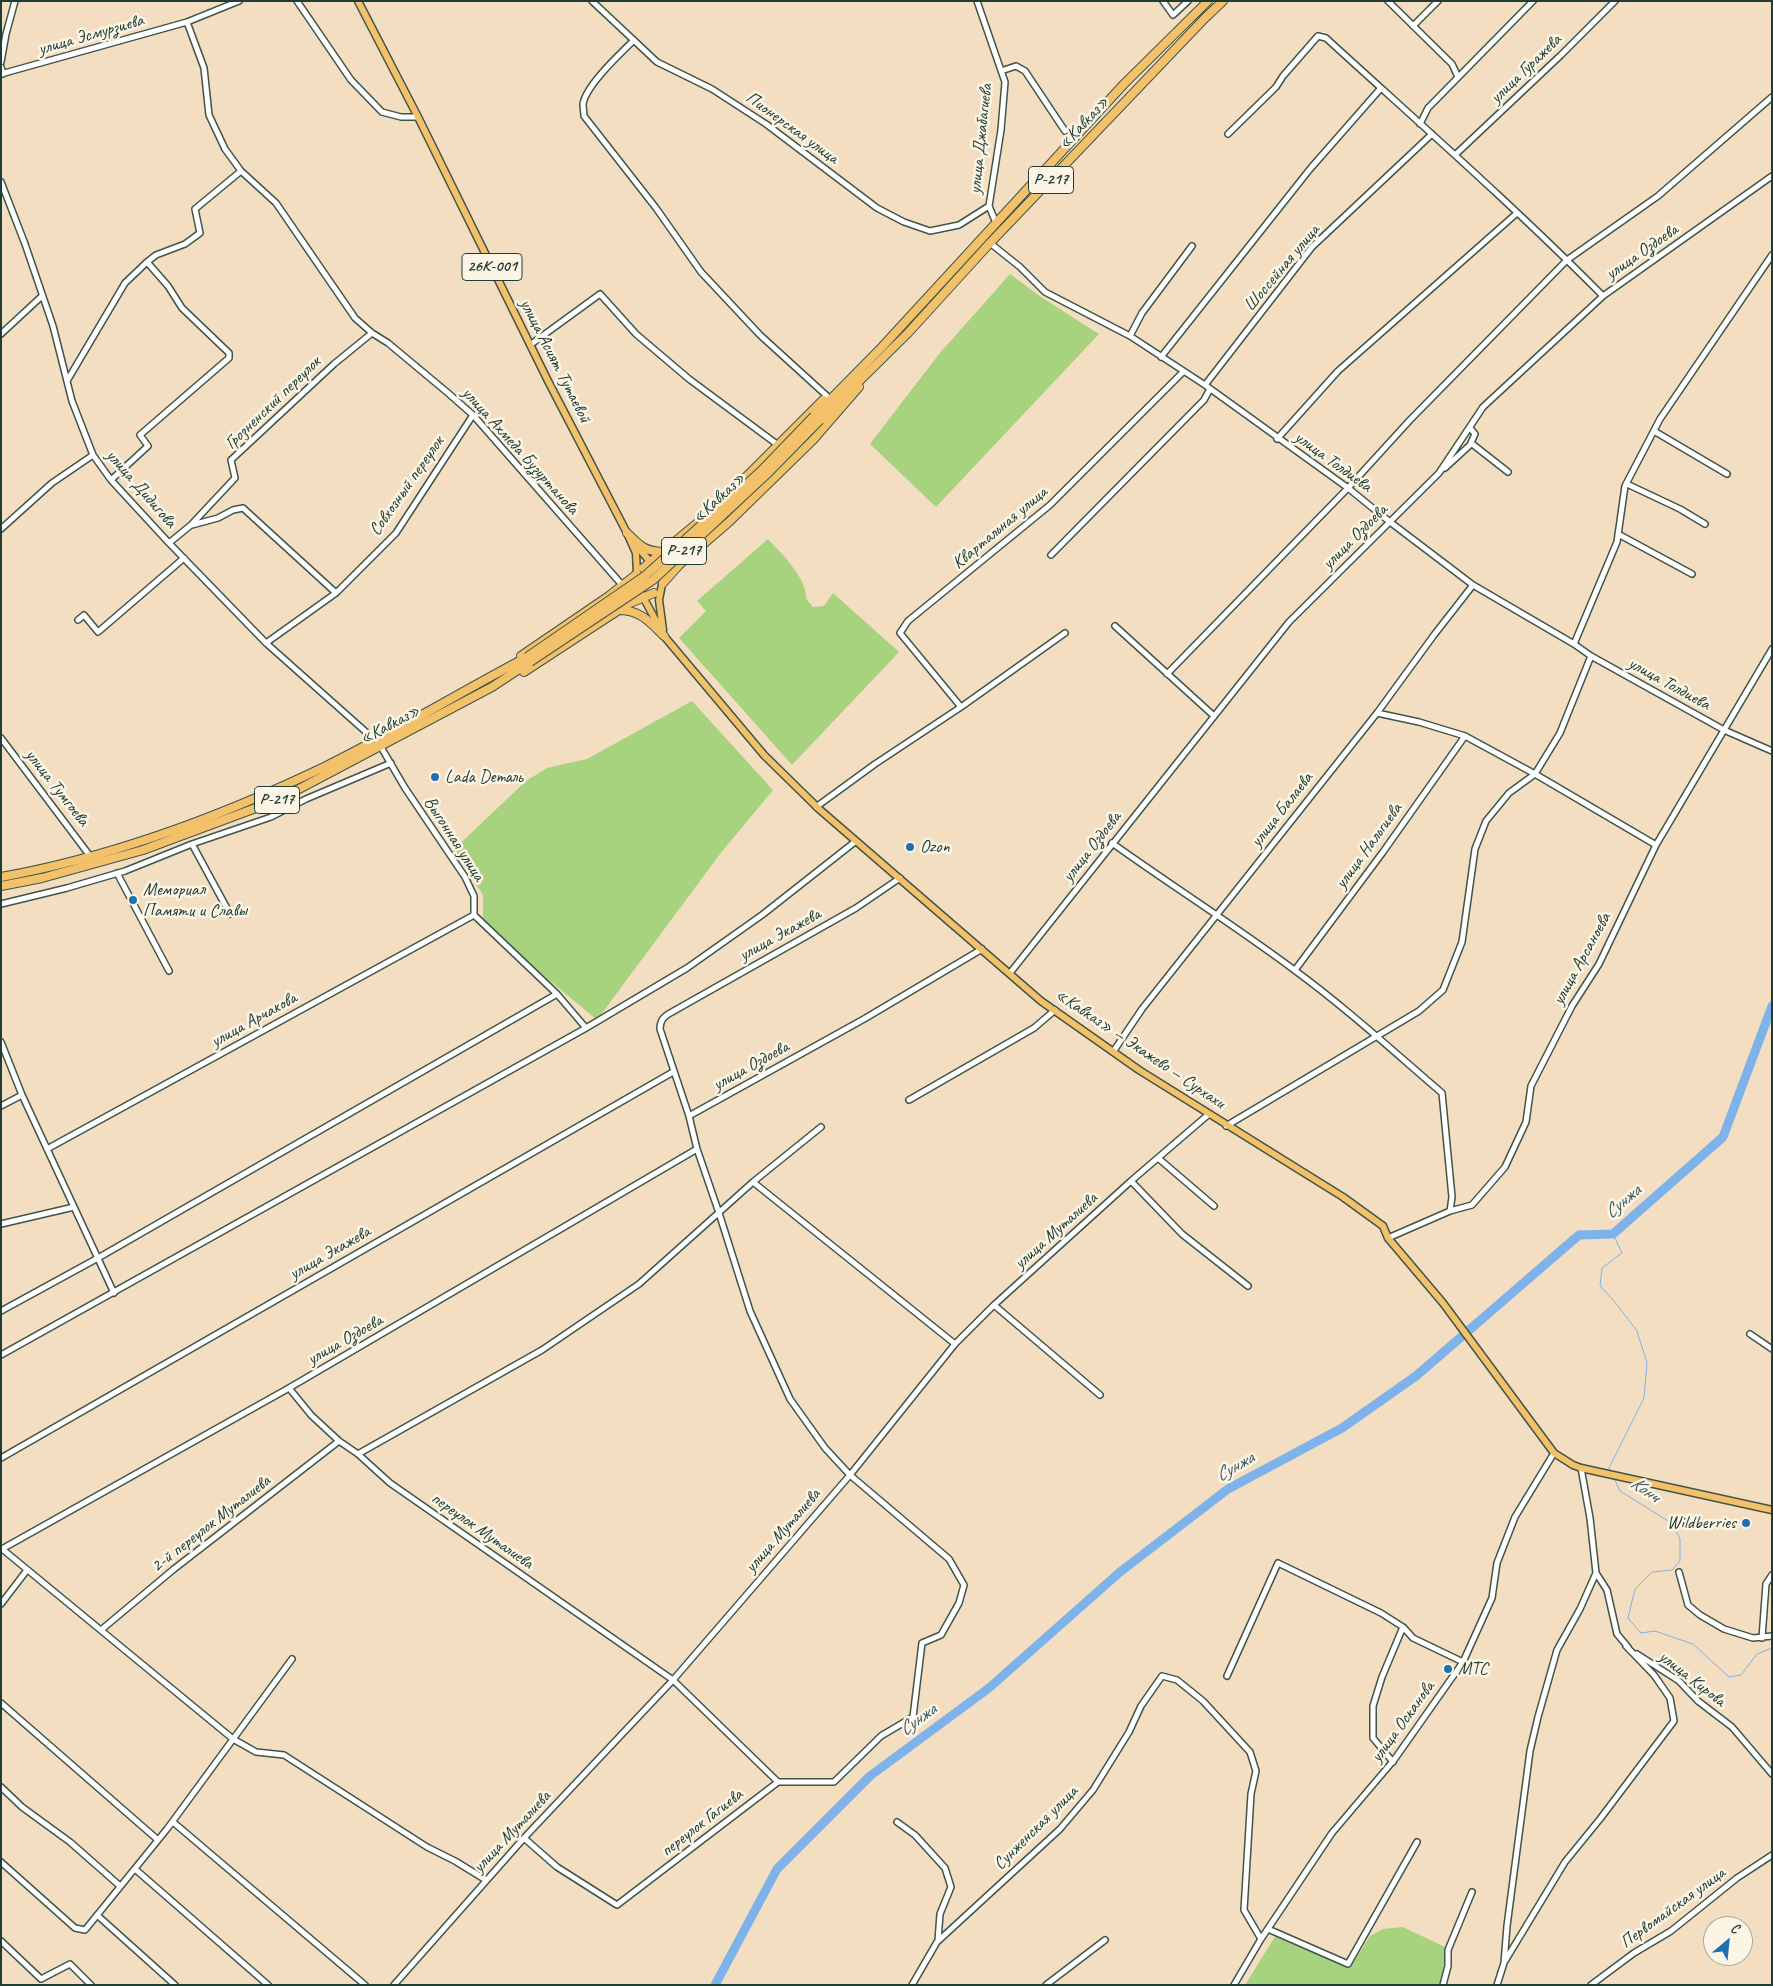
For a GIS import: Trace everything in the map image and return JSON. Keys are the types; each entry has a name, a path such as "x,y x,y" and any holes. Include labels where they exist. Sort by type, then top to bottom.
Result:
{"highway":[{"name":"«Кавказ»","path":"817,418 1124,84 1208,1"},
{"name":"«Кавказ»","path":"1,877 40,870 90,856 141,841 197,821 378,743 492,687 646,575 881,361 990,243 1164,60 1223,1"},
{"name":"Р-217","path":"662,552 713,510 827,396 882,347"},
{"path":"663,583 813,440 848,402 881,361"},
{"path":"627,533 640,547 650,552 662,552"},
{"path":"643,568 662,552"},
{"name":"«Кавказ»","path":"1,886 42,878 143,850 280,799 488,678 637,575"},
{"path":"492,687 534,666 620,610 654,593"},
{"path":"620,610 628,610 643,616 664,636"},
{"name":"«Кавказ»","path":"488,678 529,659"}],"main road":[{"name":"улица Асият Тутаевой","path":"358,1 418,117 530,345 627,533 636,553 637,575"},
{"path":"627,533 662,575 663,583 660,600 664,636"},
{"path":"657,568 652,566 643,568 637,575 638,588 646,593 654,593 663,583"},
{"name":"«Кавказ» — Экажево — Сурхахи","path":"638,588 664,636 764,755 816,807 1055,1010 1138,1070 1343,1197 1383,1226 1388,1238 1443,1303 1554,1453"},
{"path":"1554,1453 1581,1468 1772,1510"}],"street":[{"path":"1,62 6,34 16,1"},
{"name":"улица Эсмурзиева","path":"2,75 187,22 239,1"},
{"path":"297,1 352,80 382,112 401,118 418,117"},
{"name":"Пионерская улица","path":"592,1 657,62 712,89 751,114 877,208 904,222 930,232 959,225 989,206"},
{"name":"улица Джабагиева","path":"977,1 1005,82 1002,130 989,206 996,223"},
{"path":"1164,1 1173,15 1188,1"},
{"path":"1388,1 1452,64 1458,77"},
{"path":"1413,26 1438,1"},
{"path":"1420,124 1428,108 1533,1"},
{"name":"улица Гуражева","path":"1455,155 1554,62 1615,1"},
{"name":"улица Ахмеда Бузуртанова","path":"187,22 204,68 209,115 224,149 241,171 276,203 355,318 372,334 388,343 448,393 472,416 623,586"},
{"path":"1228,134 1276,87 1282,76 1318,36 1326,38 1455,155 1603,296"},
{"path":"634,40 608,66 592,88 583,103 584,116 656,208 701,272 760,334 827,396"},
{"path":"1001,71 1016,66 1026,71 1065,131"},
{"path":"1,67 2,75"},
{"path":"1161,357 1304,176 1381,88"},
{"path":"1167,674 1348,488 1410,420 1567,260 1658,196 1772,97"},
{"name":"Шоссейная улица","path":"1205,385 1312,247 1432,134"},
{"path":"67,381 125,283 156,255 185,244 200,233 195,209 201,202 241,171"},
{"path":"1770,178 1772,185"},
{"name":"улица Оздоева","path":"1010,973 1112,842 1289,622 1439,473 1484,407 1603,296 1770,178"},
{"name":"улица Дидигова","path":"1,182 25,244 53,326 72,401 93,455 111,480 266,643 378,743"},
{"path":"1277,439 1338,371 1517,213"},
{"name":"улица Толдиева","path":"990,243 1020,266 1046,292 1130,336 1205,385 1277,439 1348,488 1473,585 1574,644 1591,656 1724,730 1772,751"},
{"path":"1130,336 1142,313 1192,246"},
{"path":"1574,644 1617,542 1627,484 1660,419 1772,255"},
{"path":"111,480 148,446 140,435 229,358 229,353 182,308 168,286 147,262"},
{"path":"530,345 600,294 636,334 689,379 778,446"},
{"path":"1,334 42,296"},
{"name":"Грозненский переулок","path":"169,543 191,525 235,478 231,460 334,364 372,334"},
{"name":"Квартальная улица","path":"961,707 900,633 908,621 1050,505 1183,372"},
{"path":"1051,555 1204,400 1210,389"},
{"name":"Совхозный переулок","path":"266,643 336,593 396,533 472,416"},
{"path":"1439,473 1471,442 1474,434 1470,428"},
{"path":"1654,431 1727,474"},
{"path":"1471,442 1508,472"},
{"path":"1,528 52,483 93,455"},
{"path":"1627,484 1680,509 1705,524"},
{"path":"191,525 218,518 233,510 243,508 336,593"},
{"path":"1618,534 1692,574"},
{"path":"78,620 84,615 98,632 184,558"},
{"name":"улица Балаева","path":"1113,1052 1142,1008 1377,713 1473,585"},
{"path":"1115,626 1214,716"},
{"path":"816,807 1064,633"},
{"name":"улица Арсаноева","path":"1388,1238 1450,1211 1472,1205 1505,1167 1526,1122 1531,1086 1572,1006 1599,964 1656,846 1772,649"},
{"path":"1226,1126 1418,1011 1443,990 1462,942 1474,849 1486,821 1509,793 1534,774 1560,733 1591,656"},
{"path":"1377,713 1419,722 1465,736 1534,774 1656,846"},
{"name":"улица Нальгиева","path":"1295,970 1383,852 1465,736"},
{"name":"улица Тумгоева","path":"1,738 90,856"},
{"name":"Выгонная улица","path":"378,743 405,788 465,877 474,896 474,915"},
{"path":"1,904 117,873 192,844 271,817 306,799 391,763"},
{"path":"1,1355 586,1028 687,968 762,915 856,840"},
{"path":"1112,842 1174,888 1218,915 1295,970 1442,1093 1452,1197 1450,1211"},
{"path":"192,844 230,914"},
{"path":"117,873 169,971"},
{"name":"улица Экажева","path":"1,1458 673,1072 660,1029 660,1023 665,1016 856,908 900,878"},
{"path":"474,915 557,994 586,1028"},
{"name":"улица Арчакова","path":"47,1149 474,915"},
{"name":"улица Оздоева","path":"689,1116 864,1019 982,949"},
{"path":"1,1311 98,1258 557,994"},
{"path":"908,1100 1034,1028 1055,1010"},
{"path":"1,1042 22,1095 114,1293"},
{"path":"673,1072 689,1116 697,1149 750,1310 790,1399 824,1448 850,1475 949,1559 964,1585 959,1603 941,1635 922,1643 913,1717 881,1736 834,1782 778,1782 673,1680"},
{"path":"1,1106 22,1095"},
{"name":"улица Муталиева","path":"394,1985 524,1838 673,1680 850,1475 956,1344 994,1305 1131,1181 1210,1114"},
{"path":"358,1454 542,1350 639,1284 753,1182 821,1127"},
{"name":"улица Оздоева","path":"2,1548 289,1388 697,1149"},
{"path":"1158,1158 1214,1206"},
{"path":"1131,1181 1182,1234 1248,1286"},
{"path":"753,1182 956,1344"},
{"path":"1,1224 74,1207"},
{"path":"994,1305 1100,1395"},
{"path":"1750,1334 1772,1349"},
{"name":"переулок Муталиева","path":"289,1388 311,1415 390,1483 673,1680"},
{"name":"2-й переулок Муталиева","path":"101,1630 174,1570 339,1441"},
{"name":"улица Осканова","path":"1234,1985 1261,1939 1332,1833 1393,1762 1463,1662 1492,1598 1497,1563 1516,1517 1554,1453"},
{"path":"1497,1985 1504,1963 1507,1926 1530,1751 1538,1717 1557,1650 1580,1609 1596,1573 1590,1518 1581,1468"},
{"path":"2,1548 233,1739 256,1752 284,1755 427,1847 456,1861 486,1880"},
{"path":"1227,1676 1278,1563 1381,1612 1403,1627 1413,1638 1463,1662"},
{"path":"1,1604 27,1570"},
{"path":"1679,1572 1688,1605 1700,1615 1724,1629 1753,1638 1772,1636"},
{"name":"улица Кирова","path":"1596,1573 1607,1590 1617,1634 1626,1646 1679,1681 1698,1701 1732,1727 1772,1774"},
{"path":"1762,1638 1766,1584 1772,1576"},
{"path":"1393,1762 1373,1738 1373,1706 1382,1677 1403,1627"},
{"path":"1504,1963 1565,1862 1674,1721 1670,1698 1654,1675 1626,1646"},
{"path":"1,1862 75,1928 85,1930 173,1822 292,1659"},
{"name":"Сунженская улица","path":"912,1985 938,1942 1060,1829 1093,1790 1129,1732 1140,1706 1162,1676 1177,1680 1202,1701 1250,1752 1256,1771 1251,1794 1244,1910 1261,1939"},
{"path":"1,1703 158,1840"},
{"name":"переулок Гагиева","path":"524,1838 557,1867 617,1905 778,1782"},
{"path":"1,1787 22,1807 70,1842 120,1886"},
{"path":"173,1822 365,1985"},
{"path":"897,1822 915,1835 945,1868 951,1887 940,1914 938,1942"},
{"path":"1268,1929 1348,1964 1416,1842"},
{"name":"Первомайская улица","path":"1591,1985 1634,1954 1671,1931 1737,1878 1772,1856"},
{"path":"135,1869 268,1985"},
{"path":"1443,1985 1448,1966 1448,1950 1472,1892"},
{"path":"97,1915 175,1985"},
{"path":"1046,1985 1105,1940"},
{"path":"1,1942 41,1978 70,1964 91,1985"}],"green space":[{"path":"1010,274 1041,297 1099,334 936,507 870,444 939,354"},
{"path":"768,539 798,575 803,583 806,599 813,607 824,606 833,593 899,652 792,765 679,638 706,611 697,601"},
{"path":"692,701 773,790 720,854 597,1020 483,925 483,895 453,850 526,781 547,768 587,759"},
{"path":"1403,1927 1445,1947 1443,1978 1439,1985 1245,1985 1276,1935 1350,1968 1370,1936 1383,1929"}],"waterway":[{"name":"Сунжа","path":"715,1985 777,1869 870,1776 989,1688 1120,1572 1228,1489 1342,1428 1416,1376 1579,1235 1613,1234 1723,1137 1772,1006"},
{"name":"Конч","path":"1611,1472 1609,1468 1644,1398 1647,1363 1637,1331 1600,1286 1602,1268 1622,1253 1613,1234"},
{"name":"Конч","path":"1614,1478 1620,1491 1673,1524 1680,1539 1680,1561 1672,1570 1652,1572 1635,1589 1628,1618 1641,1633 1655,1631 1693,1644 1729,1677 1741,1675 1757,1654 1772,1648"}],"place":[{"name":"Lada Dеталь","path":"435,777"},
{"name":"Ozon","path":"910,847"},
{"name":"Мемориал Памяти и Славы","path":"133,900"},
{"name":"Wildberries","path":"1746,1523"},
{"name":"МТС","path":"1448,1669"}]}
